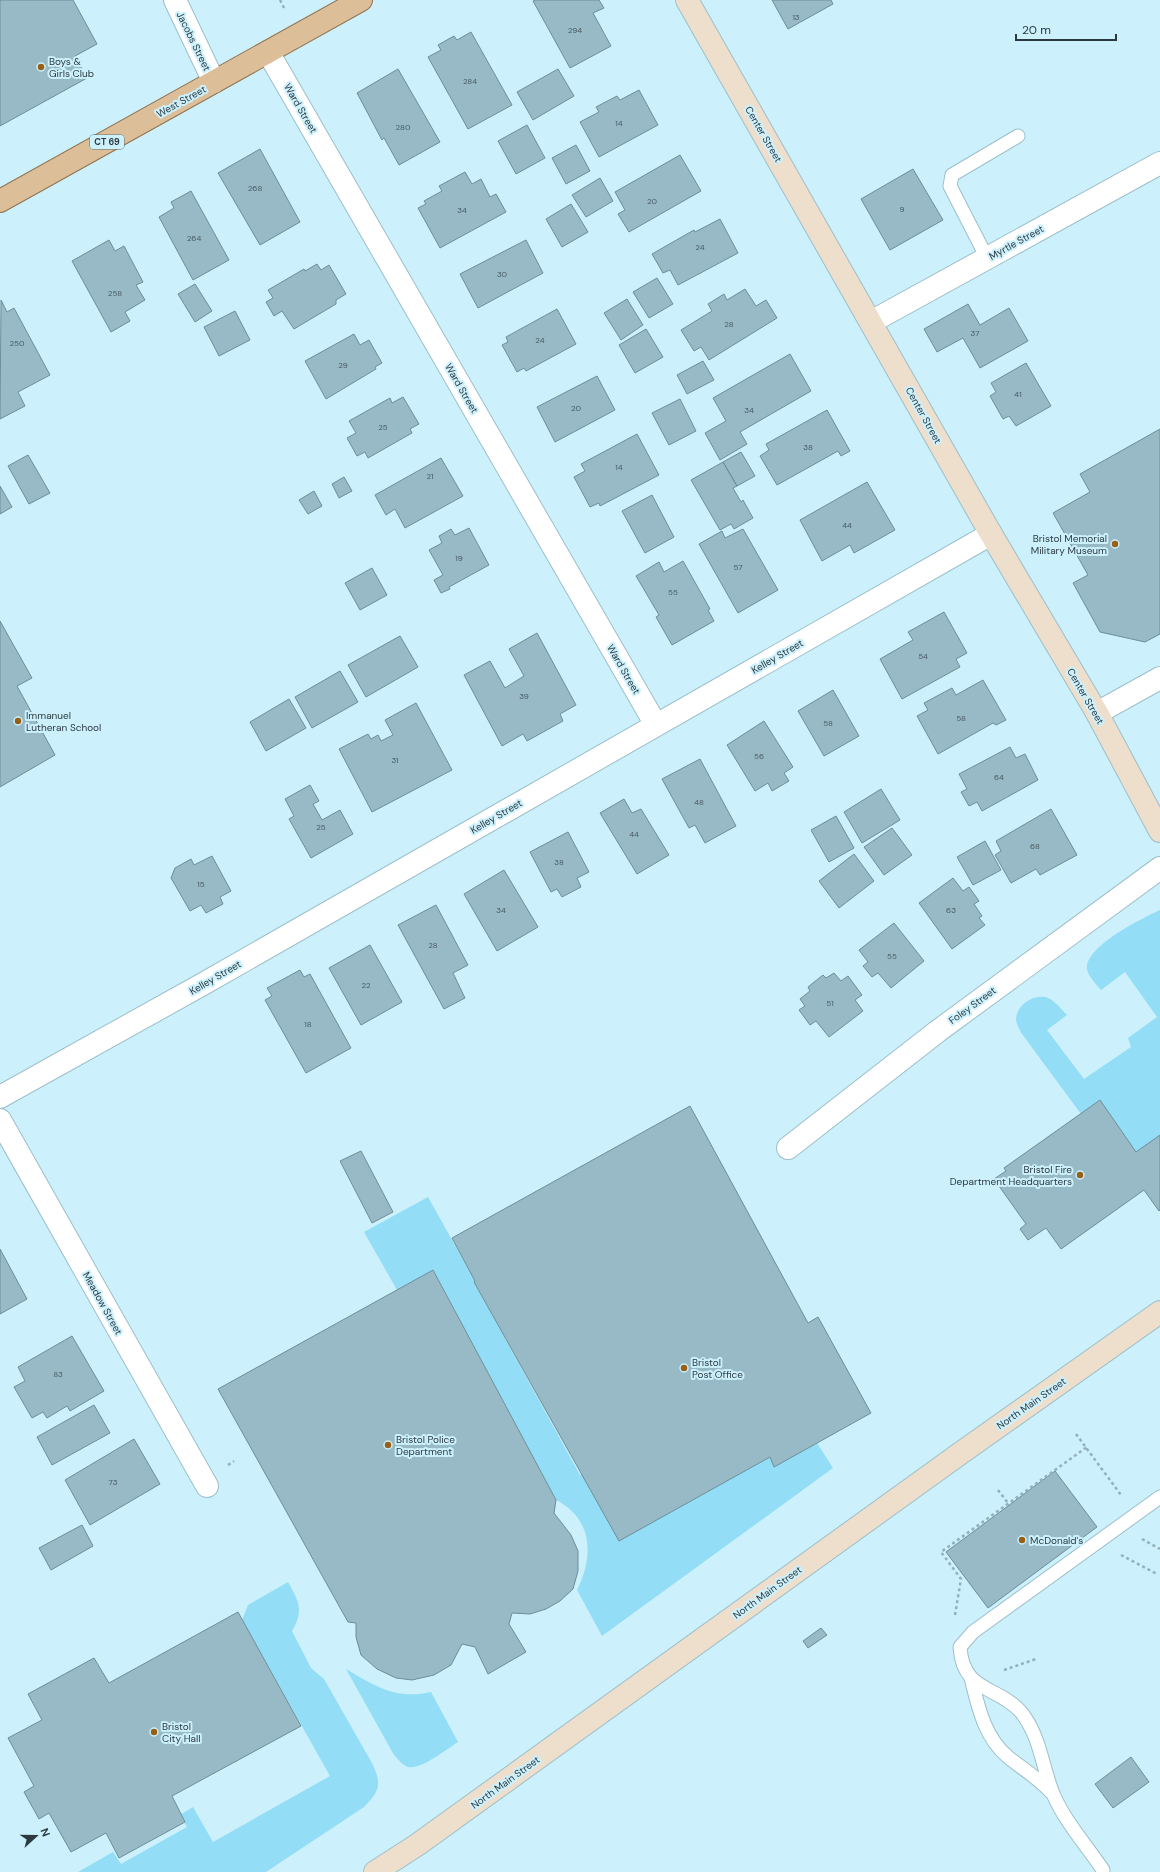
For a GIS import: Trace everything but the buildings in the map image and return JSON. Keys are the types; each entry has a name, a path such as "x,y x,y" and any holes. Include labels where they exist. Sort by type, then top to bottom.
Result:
{"main road":[{"name":"West Street","path":"0,202 362,0"}],"street":[{"name":"Jacobs Street","path":"175,0 214,82"},
{"name":"Center Street","path":"687,0 991,534 1097,713 1160,831"},
{"name":"Ward Street","path":"268,52 656,725"},
{"name":"Myrtle Street","path":"871,322 1160,163"},
{"name":"Kelley Street","path":"0,1097 210,980 991,534"},
{"path":"1097,713 1160,678"},
{"name":"Foley Street","path":"788,1148 938,1031 1160,868"},
{"name":"Meadow Street","path":"0,1120 206,1486"},
{"name":"North Main Street","path":"375,1872 417,1845 958,1455 1160,1312"}],"lane":[{"path":"987,258 950,186 952,175 1018,136"},
{"path":"1104,1870 1054,1796 1038,1778 1000,1749 988,1732 982,1717 971,1678 961,1659 960,1647 965,1639 1160,1496"},
{"path":"971,1678 978,1685 1008,1701 1020,1712 1032,1728 1054,1796"}],"path":[{"path":"280,0 287,13"},
{"path":"1076,1434 1122,1496"},
{"path":"955,1616 961,1579 941,1552 1087,1447"},
{"path":"998,1490 1008,1504"},
{"path":"1137,1536 1160,1549"},
{"path":"1116,1553 1157,1574"},
{"path":"999,1667 1005,1670 1036,1659"}],"shaded area":[{"path":"1160,910 1160,1135 1136,1152 1100,1100 1081,1114 1022,1034 1017,1025 1016,1019 1019,1009 1030,999 1045,997 1054,1002 1067,1015 1047,1030 1084,1079 1131,1047 1128,1038 1157,1017 1125,972 1101,990 1087,969 1089,960 1095,951 1105,942 1141,919"},
{"path":"428,1197 580,1475 582,1474 619,1540 770,1457 774,1466 817,1443 833,1468 602,1636 577,1590 586,1564 588,1552 587,1539 583,1528 577,1517 568,1508 556,1500 433,1270 397,1290 364,1232"},
{"path":"288,1582 299,1606 298,1618 292,1631 311,1668 324,1679 372,1763 378,1782 376,1792 364,1807 266,1872 78,1872 113,1852 121,1864 187,1827 180,1815 193,1807 213,1842 330,1776 242,1620 248,1605"},
{"path":"346,1669 376,1686 396,1693 418,1694 431,1692 458,1742 434,1758 420,1765 408,1767 404,1765 394,1755"}],"place":[{"name":"Boys & Girls Club","path":"41,67"},
{"name":"Bristol Memorial Military Museum","path":"1115,544"},
{"name":"Immanuel Lutheran School","path":"18,721"},
{"name":"Bristol Fire Department Headquarters","path":"1080,1175"},
{"name":"Bristol Post Office","path":"684,1368"},
{"name":"Bristol Police Department","path":"388,1445"},
{"name":"McDonald's","path":"1022,1540"},
{"name":"Bristol City Hall","path":"154,1732"}]}
